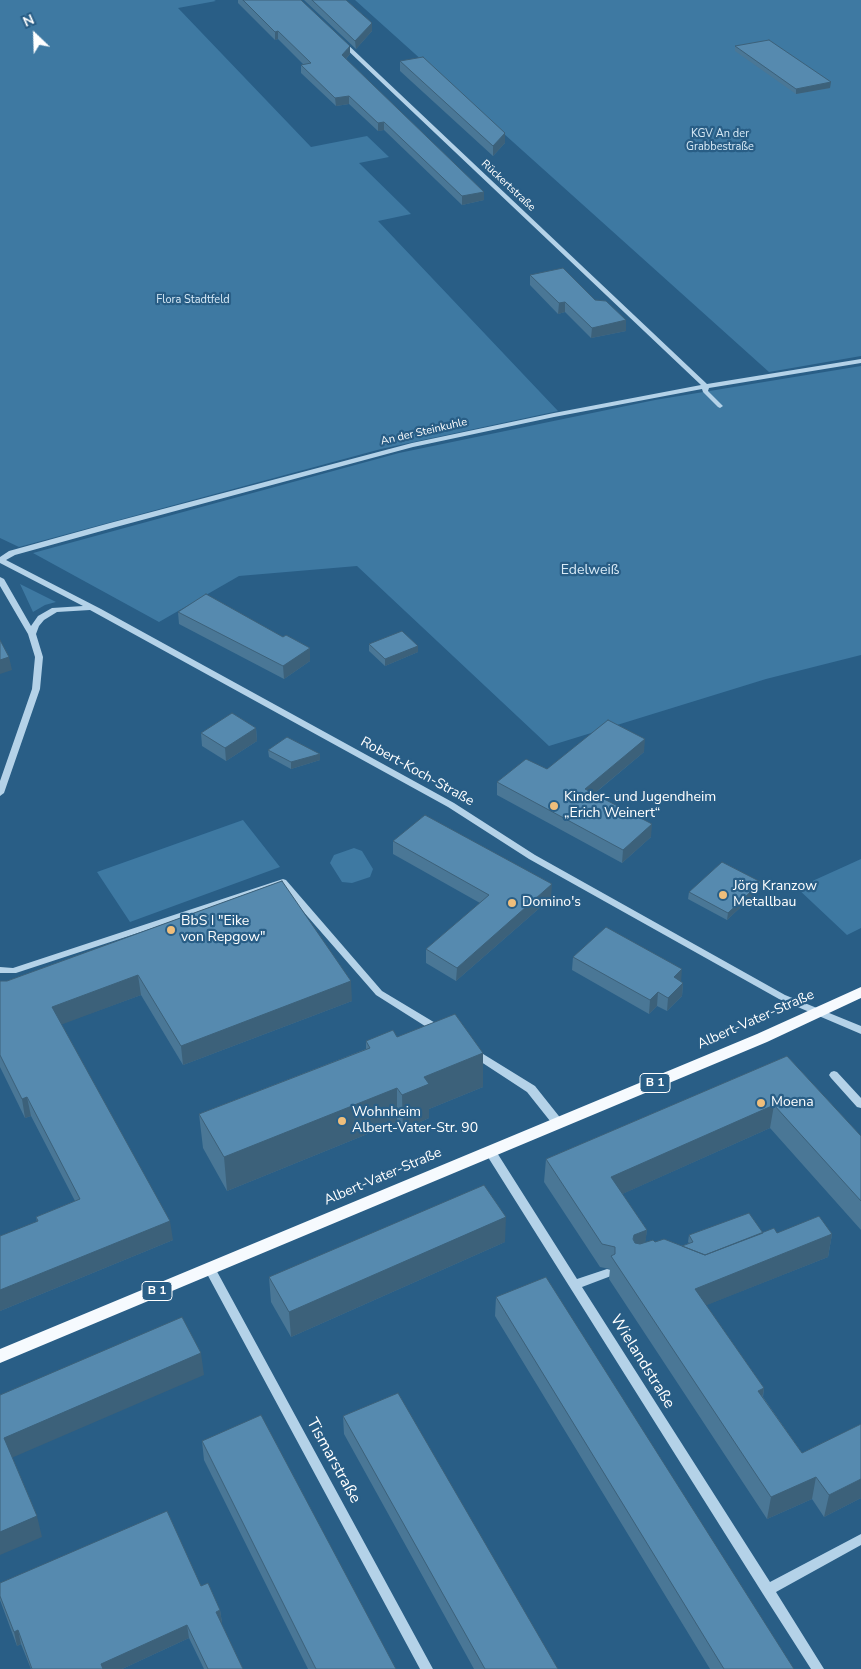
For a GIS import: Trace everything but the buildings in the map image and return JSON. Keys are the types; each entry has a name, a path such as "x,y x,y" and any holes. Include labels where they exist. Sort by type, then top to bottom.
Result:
{"main road":[{"name":"Albert-Vater-Straße","path":"0,1356 558,1123 819,1012 861,992"}],"street":[{"name":"Rückertstraße","path":"341,41 706,386 705,391 720,406"},
{"name":"An der Steinkuhle","path":"0,560 12,553 113,525 412,446 554,415 706,386 861,361"},
{"name":"Robert-Koch-Straße","path":"0,560 92,608 451,806 532,856 782,997 861,1030"},
{"path":"0,579 32,634 39,657 36,689 0,793"},
{"path":"32,634 39,620 50,612 63,608 92,608"},
{"path":"0,970 13,971 283,882 379,993 444,1033"},
{"path":"468,1048 531,1089 558,1123"},
{"path":"834,1075 861,1104"},
{"name":"Wielandstraße","path":"490,1151 818,1669"},
{"name":"Tismarstraße","path":"210,1268 427,1669"},
{"path":"574,1285 607,1273"},
{"path":"767,1590 861,1539"}],"green space":[{"name":"Flora Stadtfeld","path":"0,0 216,1 178,8 311,147 367,136 389,157 359,163 411,214 378,221 558,411 381,449 19,547 0,538"},
{"name":"KGV An der Grabbestraße","path":"355,0 861,0 861,356 769,372"},
{"name":"Edelweiß","path":"861,366 861,655 766,679 549,746 357,566 239,576 159,622 33,553 399,453 655,400"},
{"path":"20,584 56,602 45,605 33,612"},
{"path":"243,820 280,867 130,922 97,872"},
{"path":"354,848 362,851 373,869 370,877 352,883 342,882 330,863 334,855"},
{"path":"861,859 861,928 847,935 797,888"}],"place":[{"name":"Kinder- und Jugendheim „Erich Weinert“","path":"554,806"},
{"name":"Jörg Kranzow Metallbau","path":"723,895"},
{"name":"Domino's","path":"512,903"},
{"name":"BbS I \"Eike von Repgow\"","path":"171,930"},
{"name":"Moena","path":"761,1103"},
{"name":"Wohnheim Albert-Vater-Str. 90","path":"342,1121"}]}
